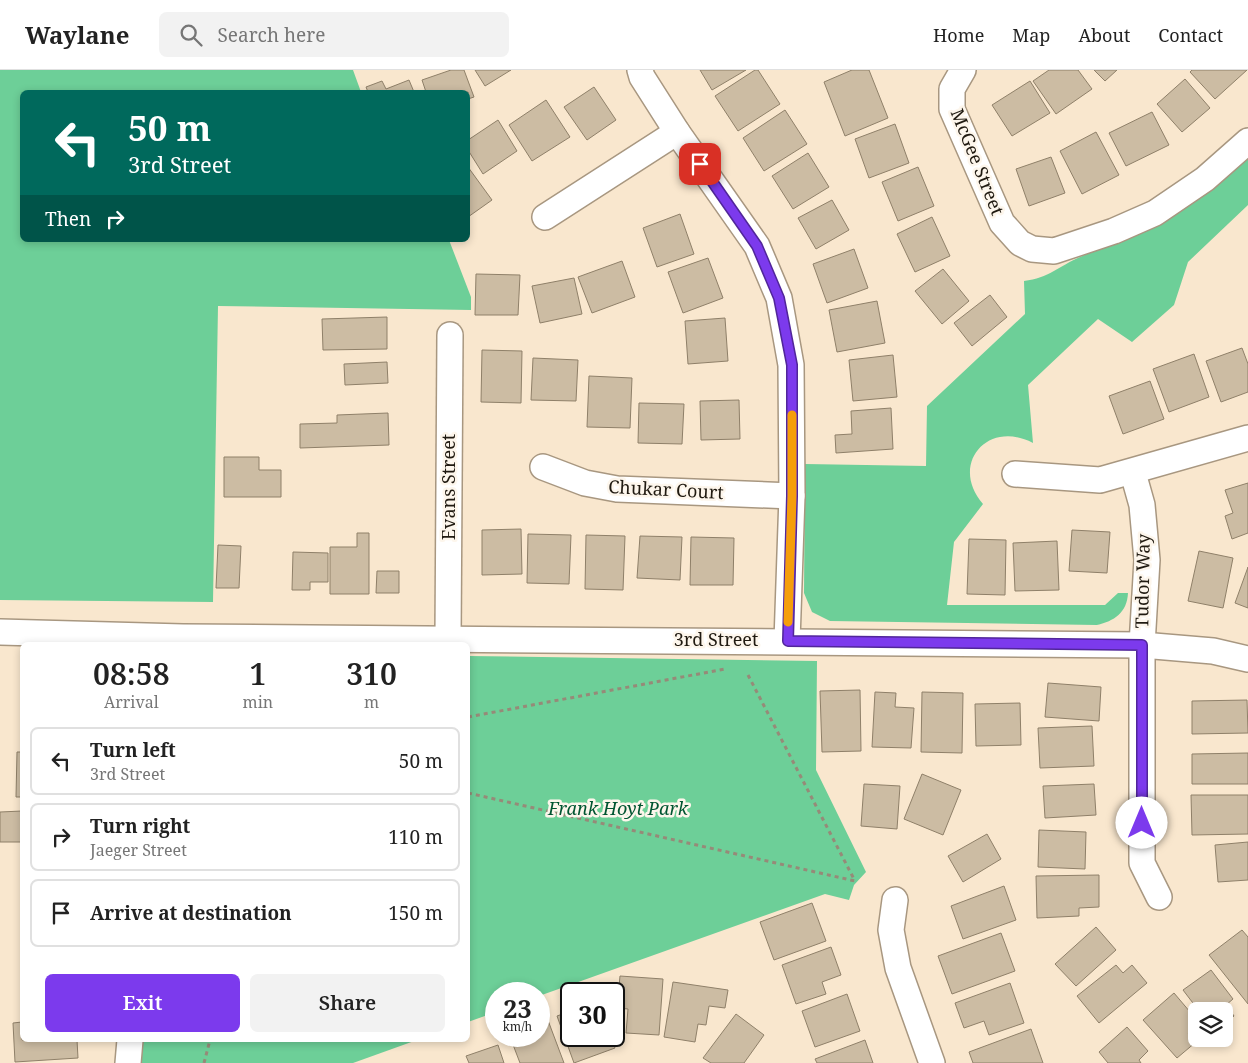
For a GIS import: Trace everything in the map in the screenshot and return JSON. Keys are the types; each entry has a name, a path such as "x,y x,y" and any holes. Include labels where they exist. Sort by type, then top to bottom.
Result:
{"street":[{"path":"640,70 677,132 757,246 779,298 792,365 792,496 788,641"},
{"name":"McGee Street","path":"957,80 952,109 1002,223 1020,243 1032,249 1054,250 1114,231 1155,213 1205,179 1248,141"},
{"path":"545,217 677,132"},
{"name":"Evans Street","path":"448,638 450,335"},
{"path":"1015,474 1100,480 1133,473 1248,438"},
{"name":"Chukar Court","path":"543,467 585,483 617,489 792,496"},
{"name":"Tudor Way","path":"1133,473 1142,505 1147,560 1142,645 1142,863 1159,897"},
{"name":"3rd Street","path":"0,632 183,641 448,638 1142,645 1213,651 1248,659"},
{"path":"895,900 891,930 898,968 932,1063"},
{"path":"128,1063 130,1042"}],"path":[{"path":"470,717 725,669"},
{"path":"470,792 855,881 748,675"},
{"path":"204,1063 209,1042"}],"green space":[{"path":"0,70 353,70 360,90 20,90 20,242 450,242 471,297 471,310 218,306 213,602 0,600"},
{"path":"1248,155 1248,205 1188,262 1174,305 1132,342 1098,319 1028,385 1033,443 1016,437 1001,437 988,441 978,450 972,461 970,475 974,489 983,504 954,542 947,605 1105,605 1118,593 1128,593 1125,606 1119,615 1097,625 830,621 812,612 804,593 805,464 926,466 927,406 1025,314 1024,281 1047,274 1073,260 1130,238 1167,219 1196,200"},
{"name":"Frank Hoyt Park","path":"470,656 817,661 816,770 866,872 854,885 849,900 825,894 578,982 560,982 560,989 550,992 550,982 485,982 485,1016 470,1021"},
{"path":"141,1042 411,1042 353,1063 138,1063"}],"building":[{"path":"451,70 464,70 474,97 470,98 470,90 425,90 422,80"},
{"path":"475,70 511,70 485,86"},
{"path":"700,70 746,70 712,90"},
{"path":"755,70 758,70 780,104 738,131 715,96"},
{"path":"852,70 869,70 888,118 845,136 824,82"},
{"path":"1049,70 1078,70 1092,89 1056,114 1033,81"},
{"path":"1094,70 1117,70 1105,81"},
{"path":"1192,70 1247,70 1215,99 1190,72"},
{"path":"1185,79 1210,108 1182,132 1157,104"},
{"path":"409,80 413,90 367,90 366,87 382,81 386,89"},
{"path":"1030,81 1050,113 1012,136 992,105"},
{"path":"594,87 616,120 587,140 564,107"},
{"path":"546,100 570,137 532,161 509,125"},
{"path":"785,110 807,144 764,171 743,138"},
{"path":"1152,112 1169,145 1126,166 1109,133"},
{"path":"498,120 517,151 483,174 470,153 470,139"},
{"path":"895,124 909,163 869,178 855,139"},
{"path":"1096,132 1119,175 1082,194 1060,151"},
{"path":"808,153 829,187 793,209 772,176"},
{"path":"1051,157 1065,193 1029,206 1016,169"},
{"path":"918,167 934,206 898,221 882,182"},
{"path":"470,170 492,200 470,216"},
{"path":"832,200 849,230 816,249 798,218"},
{"path":"680,214 694,254 657,267 643,228"},
{"path":"932,217 950,256 915,272 897,234"},
{"path":"854,249 868,288 827,303 813,264"},
{"path":"708,258 723,298 683,313 668,272"},
{"path":"622,261 635,297 592,313 578,277"},
{"path":"943,269 969,301 942,324 915,291"},
{"path":"476,274 520,275 518,315 475,315"},
{"path":"574,278 582,314 540,323 532,286"},
{"path":"990,295 1007,317 972,346 954,323"},
{"path":"877,301 885,343 837,352 829,310"},
{"path":"387,317 387,349 323,350 322,319"},
{"path":"725,318 728,361 688,364 685,321"},
{"path":"1242,348 1248,364 1248,392 1221,402 1206,361"},
{"path":"482,350 522,351 521,403 481,402"},
{"path":"1194,354 1209,397 1169,412 1153,369"},
{"path":"893,355 897,397 853,401 849,360"},
{"path":"533,358 578,360 576,401 531,400"},
{"path":"387,362 388,383 345,385 344,364"},
{"path":"589,376 632,378 630,428 587,427"},
{"path":"1150,381 1164,419 1123,434 1109,396"},
{"path":"739,400 740,439 701,440 700,401"},
{"path":"639,403 684,404 682,444 638,443"},
{"path":"891,408 893,449 836,453 835,435 852,434 851,411"},
{"path":"388,413 389,445 300,448 300,424 337,423 337,415"},
{"path":"224,457 259,457 259,470 281,470 281,497 224,497"},
{"path":"1248,483 1248,533 1232,539 1225,516 1233,513 1225,490"},
{"path":"521,529 522,574 482,575 482,530"},
{"path":"1072,530 1110,532 1107,573 1069,571"},
{"path":"357,533 369,533 369,594 330,594 330,547 357,547"},
{"path":"528,534 571,535 569,584 527,583"},
{"path":"586,535 625,536 623,590 585,589"},
{"path":"640,536 682,537 680,580 637,578"},
{"path":"691,537 734,538 733,585 690,585"},
{"path":"969,539 1006,540 1005,595 967,594"},
{"path":"1057,541 1059,590 1015,591 1013,543"},
{"path":"218,545 241,546 239,588 216,588"},
{"path":"1199,551 1233,558 1223,608 1188,601"},
{"path":"293,552 328,553 328,582 310,582 310,590 292,590"},
{"path":"1248,567 1248,608 1235,603"},
{"path":"377,571 399,571 399,593 376,593"},
{"path":"1048,683 1101,687 1099,721 1045,717"},
{"path":"860,690 861,751 822,752 820,691"},
{"path":"875,692 896,693 895,707 914,708 911,748 872,747"},
{"path":"922,692 963,693 962,753 921,752"},
{"path":"1247,700 1248,733 1192,734 1192,701"},
{"path":"1020,703 1021,745 976,746 975,704"},
{"path":"1092,726 1094,766 1040,768 1038,728"},
{"path":"17,752 20,752 20,797 16,797"},
{"path":"1248,753 1248,784 1192,784 1192,754"},
{"path":"922,774 961,790 943,835 904,819"},
{"path":"864,784 900,786 897,829 861,826"},
{"path":"1094,784 1096,815 1045,818 1043,786"},
{"path":"1191,795 1248,795 1248,834 1192,835"},
{"path":"20,811 20,842 0,842 0,812"},
{"path":"1039,830 1086,832 1085,869 1038,867"},
{"path":"987,834 1001,859 963,882 948,856"},
{"path":"1248,842 1248,880 1218,882 1215,845"},
{"path":"1099,875 1099,907 1079,908 1079,916 1037,918 1036,876"},
{"path":"1004,886 1016,920 963,939 951,906"},
{"path":"812,903 826,941 774,960 760,922"},
{"path":"1096,927 1116,950 1076,986 1055,964"},
{"path":"1242,930 1248,937 1248,1004 1209,955"},
{"path":"1001,933 1015,971 952,994 938,956"},
{"path":"831,947 841,975 822,982 826,994 796,1004 782,965"},
{"path":"1116,965 1123,973 1132,965 1147,983 1099,1023 1077,996"},
{"path":"1211,970 1233,999 1230,1002 1192,1002 1183,990"},
{"path":"620,976 663,979 659,1035 626,1033 628,1009 625,1009 625,982 619,982"},
{"path":"673,982 728,990 725,1008 709,1006 706,1025 698,1024 695,1042 664,1037"},
{"path":"1010,983 1024,1023 989,1035 984,1021 964,1028 955,1003"},
{"path":"1174,993 1188,1010 1188,1047 1190,1047 1177,1058 1143,1020"},
{"path":"847,994 860,1031 815,1047 802,1011"},
{"path":"736,1014 764,1035 744,1063 711,1063 703,1058"},
{"path":"20,1022 20,1042 77,1042 78,1058 15,1062 13,1023"},
{"path":"550,1026 564,1063 520,1063 514,1047 550,1047"},
{"path":"1127,1027 1148,1051 1139,1060 1141,1063 1108,1063 1099,1052"},
{"path":"1031,1029 1043,1063 973,1063 969,1052"},
{"path":"865,1040 873,1063 817,1063 815,1059"},
{"path":"492,1047 499,1047 504,1063 469,1063 466,1056"},
{"path":"568,1047 615,1047 615,1048 574,1063"}],"slow traffic":[{"path":"788,622 792,496 792,415"}],"route":[{"path":"700,164 757,246 779,298 792,365 792,496 788,641 1142,645 1142,823"}]}
